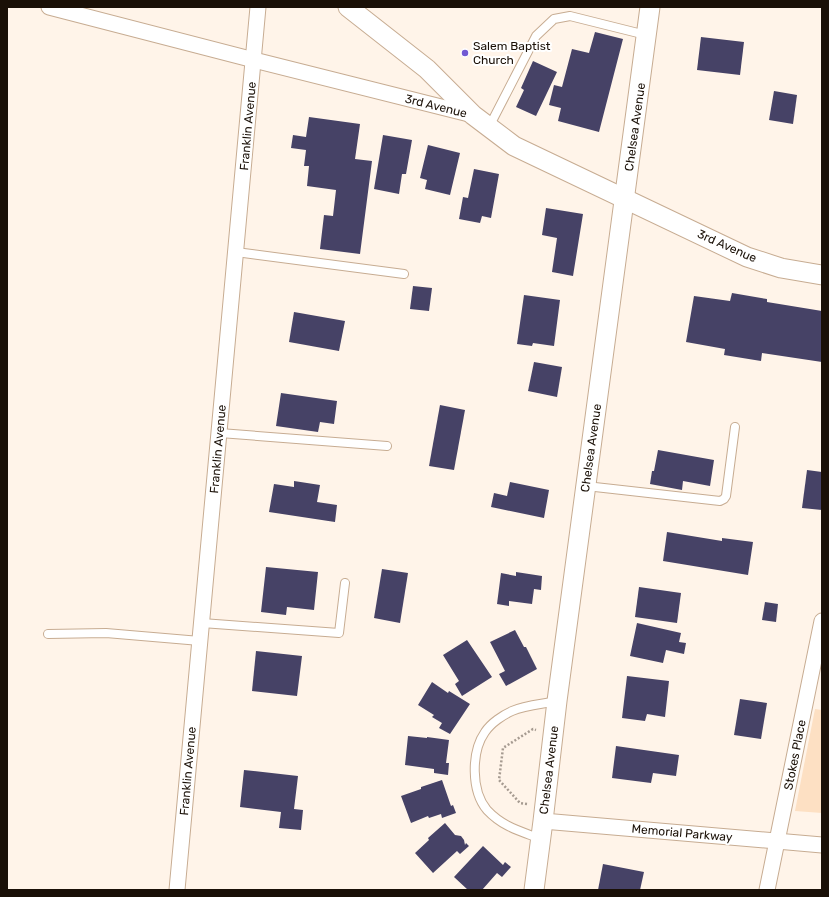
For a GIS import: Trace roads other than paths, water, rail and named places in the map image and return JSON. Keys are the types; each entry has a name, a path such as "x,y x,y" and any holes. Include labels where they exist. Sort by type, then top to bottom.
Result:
{"street":[{"name":"3rd Avenue","path":"48,7 473,115 514,146 747,257 781,268 822,275"},
{"name":"Franklin Avenue","path":"177,890 258,7"},
{"path":"348,7 427,69 473,115"},
{"name":"Chelsea Avenue","path":"534,890 557,701 650,7"},
{"name":"Stokes Place","path":"767,890 822,621"},
{"name":"Memorial Parkway","path":"542,830 777,841 822,845"}],"lane":[{"path":"490,127 536,36 554,18 570,16 647,35"},
{"path":"236,252 404,274"},
{"path":"586,486 720,501 726,496 735,427"},
{"path":"220,433 387,446"},
{"path":"202,623 340,633 345,583"},
{"path":"48,634 106,633 200,641"},
{"path":"542,830 507,826 486,809 478,792 475,768 478,748 486,731 492,724 501,717 518,709 557,701"}],"place":[{"name":"Salem Baptist Church","path":"465,53"}]}
